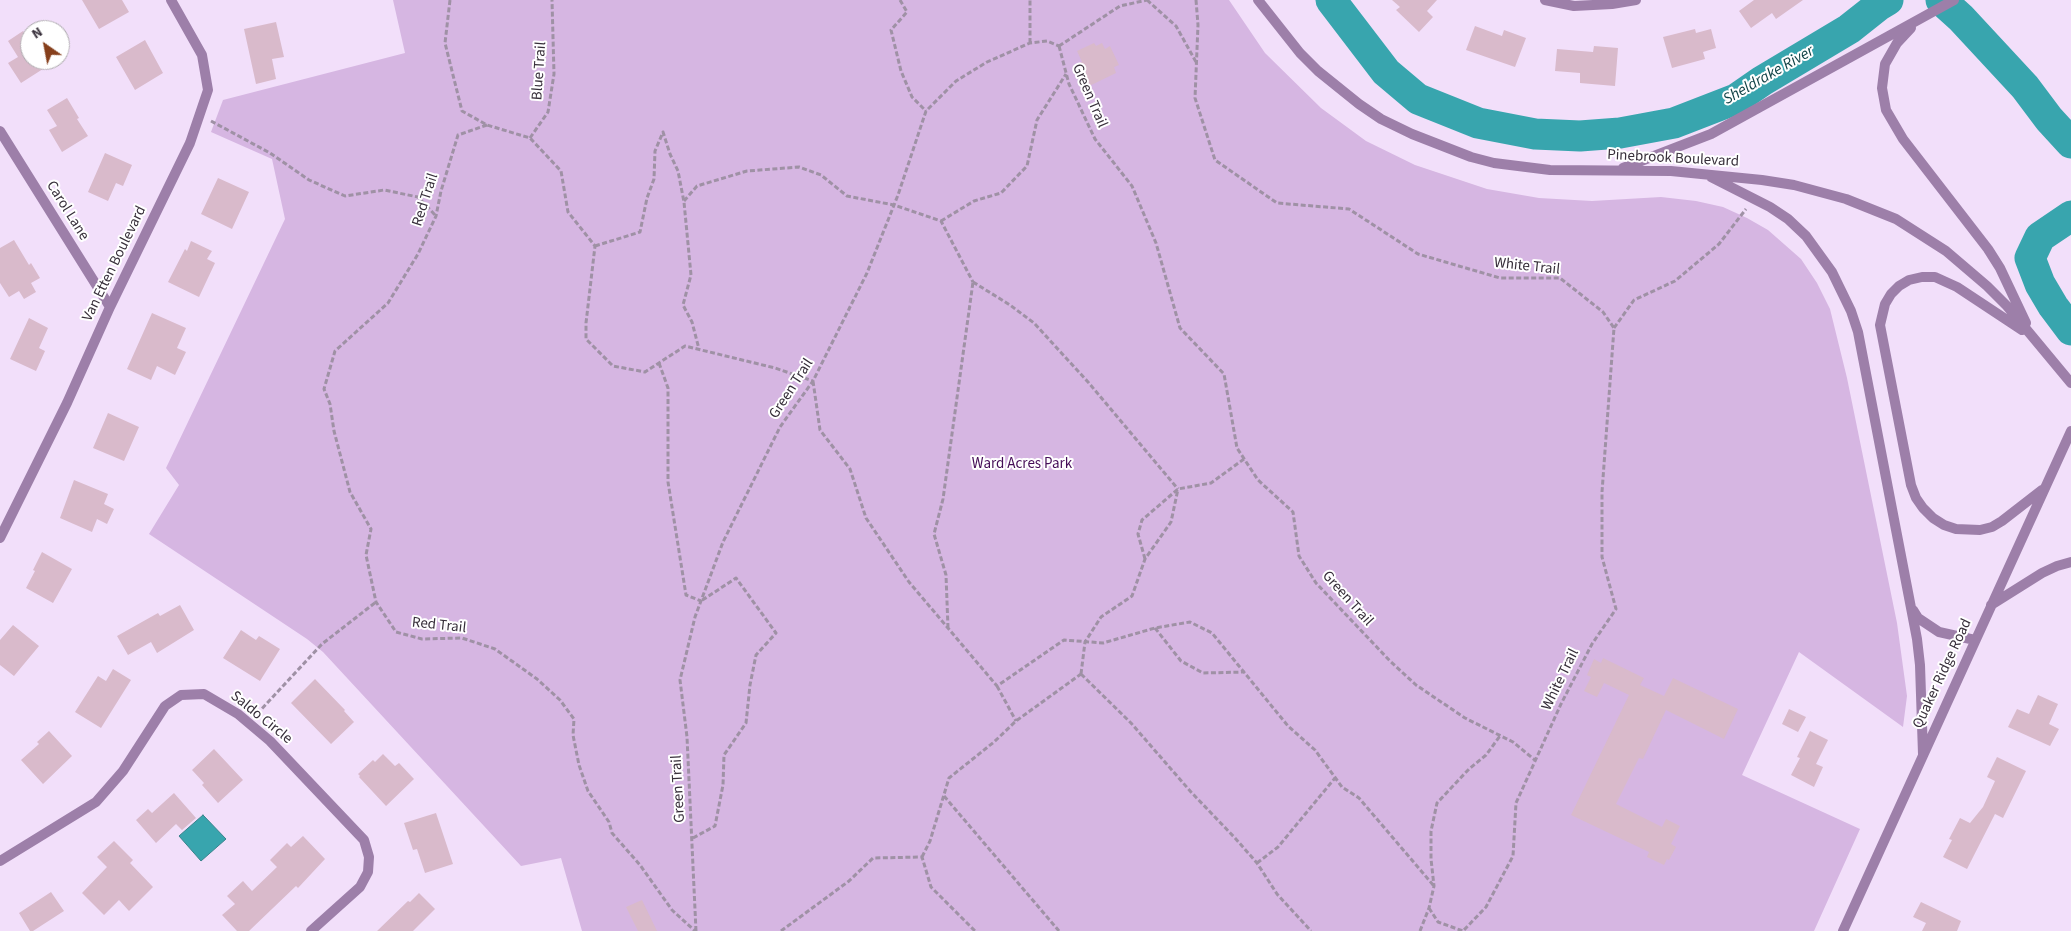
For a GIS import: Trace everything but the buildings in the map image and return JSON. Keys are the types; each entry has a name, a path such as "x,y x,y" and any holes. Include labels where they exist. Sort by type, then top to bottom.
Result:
{"street":[{"name":"Van Etten Boulevard","path":"0,538 67,403 110,308 190,143 208,90 202,55 171,0"},
{"name":"Pinebrook Boulevard","path":"1258,0 1284,35 1318,71 1359,104 1381,119 1412,134 1471,157 1494,163 1550,170 1671,171 1762,180 1820,191 1871,208 1896,219 1946,250 1968,269 2007,306 2071,383"},
{"path":"1545,0 1574,6 1612,4 1636,0"},
{"path":"1618,170 1711,134 1954,0"},
{"path":"1919,20 1896,43 1885,64 1882,88 1886,110 1903,139 1988,249 2000,268 2033,337"},
{"name":"Carol Lane","path":"0,131 110,308"},
{"path":"1706,174 1770,207 1788,219 1820,253 1842,290 1858,332 1911,608 1920,665 1922,754"},
{"path":"2033,337 1957,287 1935,277 1922,276 1909,280 1899,286 1885,304 1880,325 1911,485 1916,498 1923,508 1944,525 1956,529 1980,530 1992,527 2002,521 2043,489"},
{"name":"Quaker Ridge Road","path":"1843,931 1922,754 2071,431"},
{"path":"1990,606 2042,573 2071,562"},
{"path":"1911,608 1918,618 1939,632 1975,640"},
{"name":"Saldo Circle","path":"0,861 96,802 123,771 165,706 181,695 204,694 249,723 270,740 364,840 369,857 368,872 360,887 311,931"}],"path":[{"path":"450,0 445,44 462,111 487,125 530,138 561,171 568,212 594,246 586,339 613,366 645,372 685,346 775,368 813,381 820,430 850,469 866,518 909,582 997,686 1016,721"},
{"name":"Blue Trail","path":"530,138 548,112 554,74 552,0"},
{"path":"900,0 907,12 891,30 900,71 912,97 926,111"},
{"path":"1030,0 1030,43"},
{"path":"1059,46 1120,6 1147,0 1176,26 1196,63"},
{"name":"White Trail","path":"1196,0 1198,25 1195,98 1215,160 1277,203 1348,209 1418,254 1500,278 1560,278 1603,312 1614,328 1602,492 1602,557 1616,609 1592,644 1561,704 1536,761"},
{"name":"Green Trail","path":"695,931 688,737 680,680 695,617 723,542 780,427 813,381 867,273 894,205 926,111 956,81 987,62 1030,43 1047,41 1059,46 1069,84 1095,139 1132,186 1156,243 1180,328 1224,374 1237,448 1258,480 1293,512 1299,556 1316,584 1390,661 1416,685 1465,718 1513,742 1536,761"},
{"path":"941,221 974,201 1002,193 1028,166 1038,120 1066,74"},
{"path":"206,118 270,153 309,180 345,196 384,190 418,197 436,216"},
{"name":"Red Trail","path":"487,125 458,134 441,191 436,216 418,254 388,303 335,351 324,388 330,404 334,431 350,492 371,529 366,555 376,602 396,632 422,639 462,638 495,649 537,679 560,700 574,719 572,735 588,791 609,822 612,833 640,865 672,910 695,931"},
{"path":"594,246 640,232 647,198 654,179 655,151 664,132 670,154 678,171 684,202 691,275 683,305 692,322 700,350"},
{"path":"684,202 698,186 747,171 800,167 821,175 847,196 894,205 941,221 973,282 1034,323 1088,382 1178,489"},
{"path":"1614,328 1634,300 1675,280 1719,244 1748,206"},
{"path":"948,628 946,575 934,534 943,498 973,282"},
{"path":"659,363 668,388 668,482 686,595 701,601 736,578 776,634 756,655 746,722 724,755 723,785 715,826 693,838"},
{"path":"1145,559 1138,534 1142,520 1178,489 1211,483 1244,459"},
{"path":"975,931 932,887 922,857 930,841 950,778 994,742 1016,721 1081,674 1085,642 1101,617 1132,596 1145,559 1171,522 1178,489"},
{"path":"249,723 322,644 376,602"},
{"path":"997,686 1064,640 1104,643 1155,628 1190,622 1212,632 1288,726 1315,750 1342,787 1359,798 1434,886"},
{"path":"1155,628 1180,661 1203,673 1245,672"},
{"path":"1081,674 1131,723 1257,863 1277,894 1311,931"},
{"path":"1420,931 1429,908 1434,886 1431,831 1437,803 1486,754 1500,736"},
{"path":"1429,908 1438,922 1463,931 1486,907 1513,856 1516,803 1536,761"},
{"path":"1257,863 1278,847 1335,778"},
{"path":"944,796 1059,931"},
{"path":"781,931 849,881 873,858 922,857"}],"green space":[{"name":"Ward Acres Park","path":"393,0 1229,0 1265,53 1321,108 1366,141 1415,165 1487,189 1539,198 1592,201 1661,197 1696,201 1723,207 1768,230 1801,259 1817,283 1830,309 1847,378 1897,623 1907,696 1903,727 1799,652 1742,775 1860,829 1814,931 582,931 561,858 521,866 323,652 307,639 149,534 179,485 166,468 285,219 272,159 211,132 223,100 405,53"}],"shaded area":[{"path":"203,815 226,839 201,861 179,836"}],"waterway":[{"name":"Sheldrake River","path":"1331,0 1386,72 1418,99 1478,123 1535,134 1580,136 1620,133 1674,123 1736,99 1762,81 1849,29 1888,0"},
{"name":"Sheldrake River","path":"1941,0 1961,18 2025,87 2049,119 2071,143"},
{"name":"Sheldrake River","path":"2071,216 2040,237 2030,258 2040,284 2053,306 2071,330"}]}
